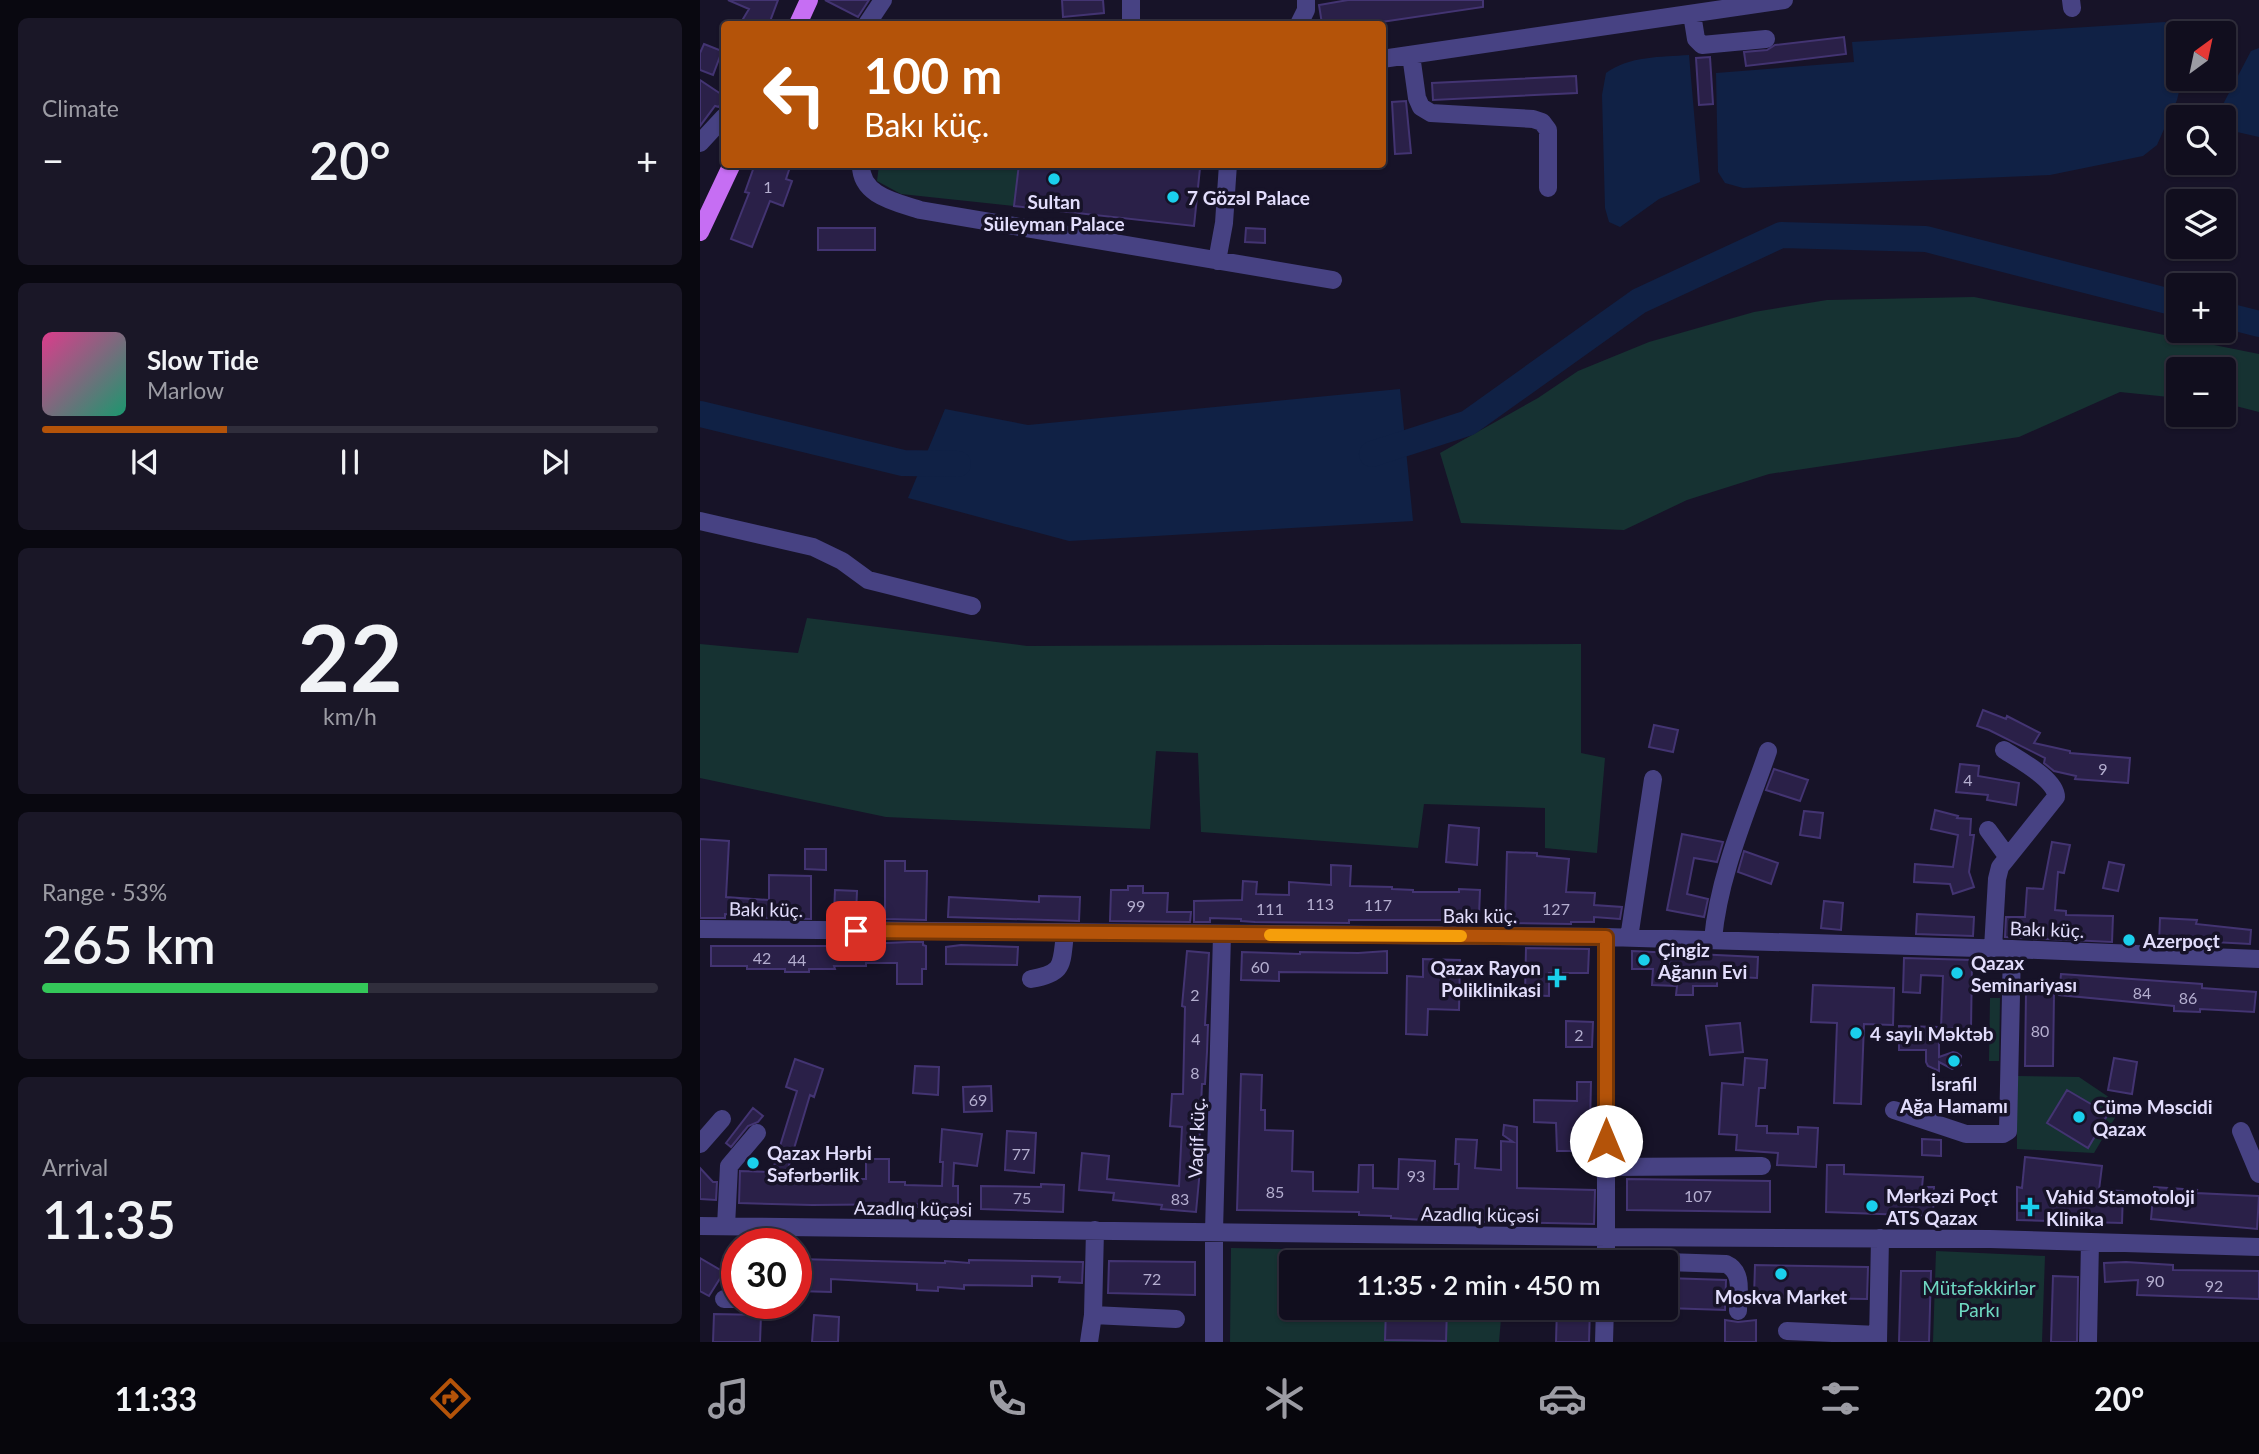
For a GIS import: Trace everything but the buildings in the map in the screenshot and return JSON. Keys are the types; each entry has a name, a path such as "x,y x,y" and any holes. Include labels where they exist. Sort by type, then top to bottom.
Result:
{"main road":[{"path":"800,21 810,0"},
{"path":"700,232 730,168"}],"street":[{"path":"869,21 883,0"},
{"path":"1131,0 1131,21"},
{"path":"1300,21 1306,10 1306,0"},
{"path":"1386,58 1671,8 1692,14 1784,0"},
{"path":"1692,14 1696,39 1702,45 1766,39"},
{"path":"1411,55 1418,99 1421,107 1431,113 1533,119 1542,122 1548,130 1548,188"},
{"path":"700,143 721,120"},
{"path":"860,168 862,180 870,189 920,210 1333,280"},
{"path":"1217,261 1224,223 1228,168"},
{"path":"700,521 813,547 842,561 868,580 972,606"},
{"path":"1993,948 2000,867 2056,797 2056,790 2049,781 2004,750"},
{"path":"1713,939 1715,912 1724,876 1768,751"},
{"path":"1629,938 1653,779"},
{"path":"1987,830 2007,856"},
{"name":"Bakı küç.","path":"700,929 1713,939 2012,948 2259,960"},
{"path":"1031,979 1049,976 1056,971 1061,964 1065,934"},
{"name":"Vaqif küç.","path":"1214,1342 1214,1231 1223,935"},
{"path":"1606,937 1606,1250"},
{"path":"1894,1110 1966,1133 2003,1134 2008,1130 2012,948"},
{"path":"700,1144 722,1119"},
{"path":"2241,1131 2259,1174"},
{"path":"726,1226 729,1166 757,1133"},
{"path":"1606,1167 1762,1166"},
{"name":"Azadlıq küçəsi","path":"700,1226 733,1228"},
{"path":"1088,1342 1093,1315 1095,1230"},
{"name":"Azadlıq küçəsi","path":"812,1235 1095,1230 1880,1238 2259,1247"},
{"path":"1787,1331 1878,1338 1880,1238"},
{"path":"2088,1342 2090,1242"},
{"path":"1678,1262 1726,1264 1734,1267 1738,1274 1738,1311"},
{"path":"1093,1315 1176,1319"},
{"path":"1604,1342 1605,1320"}],"green space":[{"path":"879,168 1019,168 1014,206 901,194 877,181"},
{"path":"1974,297 2166,335 2166,343 2204,343 2259,354 2259,412 2236,406 2236,357 2166,357 2166,397 2120,392 2019,437 1769,474 1687,500 1624,530 1461,523 1440,453 1538,398 1578,371 1649,342 1754,312 1827,300"},
{"path":"807,618 1027,646 1581,644 1581,753 1605,758 1597,853 1545,848 1545,808 1424,804 1418,848 1201,832 1198,753 1156,751 1150,829 886,817 700,778 700,644 798,653"},
{"path":"1990,998 2000,998 1999,1061 1989,1061"},
{"path":"2017,1076 2079,1077 2122,1106 2094,1153 2017,1149"},
{"path":"1231,1248 1341,1250 1279,1250 1279,1320 1501,1320 1499,1342 1230,1342"},
{"name":"Mütəfəkkirlər Parkı","path":"1936,1251 2045,1256 2042,1342 1933,1342"}],"water":[{"path":"2165,22 2166,91 2179,91 2175,105 2166,105 2166,125 2157,145 2143,156 2050,175 1743,188 1725,183 1718,172 1716,73 1854,62 1852,42"},
{"path":"2259,48 2259,137 2236,132 2236,105 2223,105 2230,91 2236,91 2236,80 2251,51"},
{"path":"1689,55 1700,182 1659,199 1620,227 1609,222 1605,208 1602,95 1606,73 1635,60"},
{"path":"1400,389 1413,521 1069,541 908,498 945,409 1028,425"}],"waterway":[{"path":"1372,454 1468,423 1639,301 1781,235 1926,239 2166,301"},
{"path":"2236,318 2259,324"},
{"path":"700,414 903,463 958,464"}],"slow traffic":[{"path":"1270,935 1461,936"}],"place":[{"name":"Sultan Süleyman Palace","path":"1054,179"},
{"name":"7 Gözəl Palace","path":"1173,197"},
{"name":"Azerpoçt","path":"2129,940"},
{"name":"Çingiz Ağanın Evi","path":"1644,960"},
{"name":"Qazax Seminariyası","path":"1957,973"},
{"name":"Qazax Rayon Poliklinikasi","path":"1557,978"},
{"name":"4 saylı Məktəb","path":"1856,1033"},
{"name":"İsrafil Ağa Hamamı","path":"1954,1061"},
{"name":"Cümə Məscidi Qazax","path":"2079,1117"},
{"name":"Qazax Hərbi Səfərbərlik","path":"753,1163"},
{"name":"Mərkəzi Poçt ATS Qazax","path":"1872,1206"},
{"name":"Vahid Stamotoloji Klinika","path":"2030,1207"},
{"name":"Moskva Market","path":"1781,1274"}],"route":[{"path":"856,931 1606,937 1606,1141"}]}
